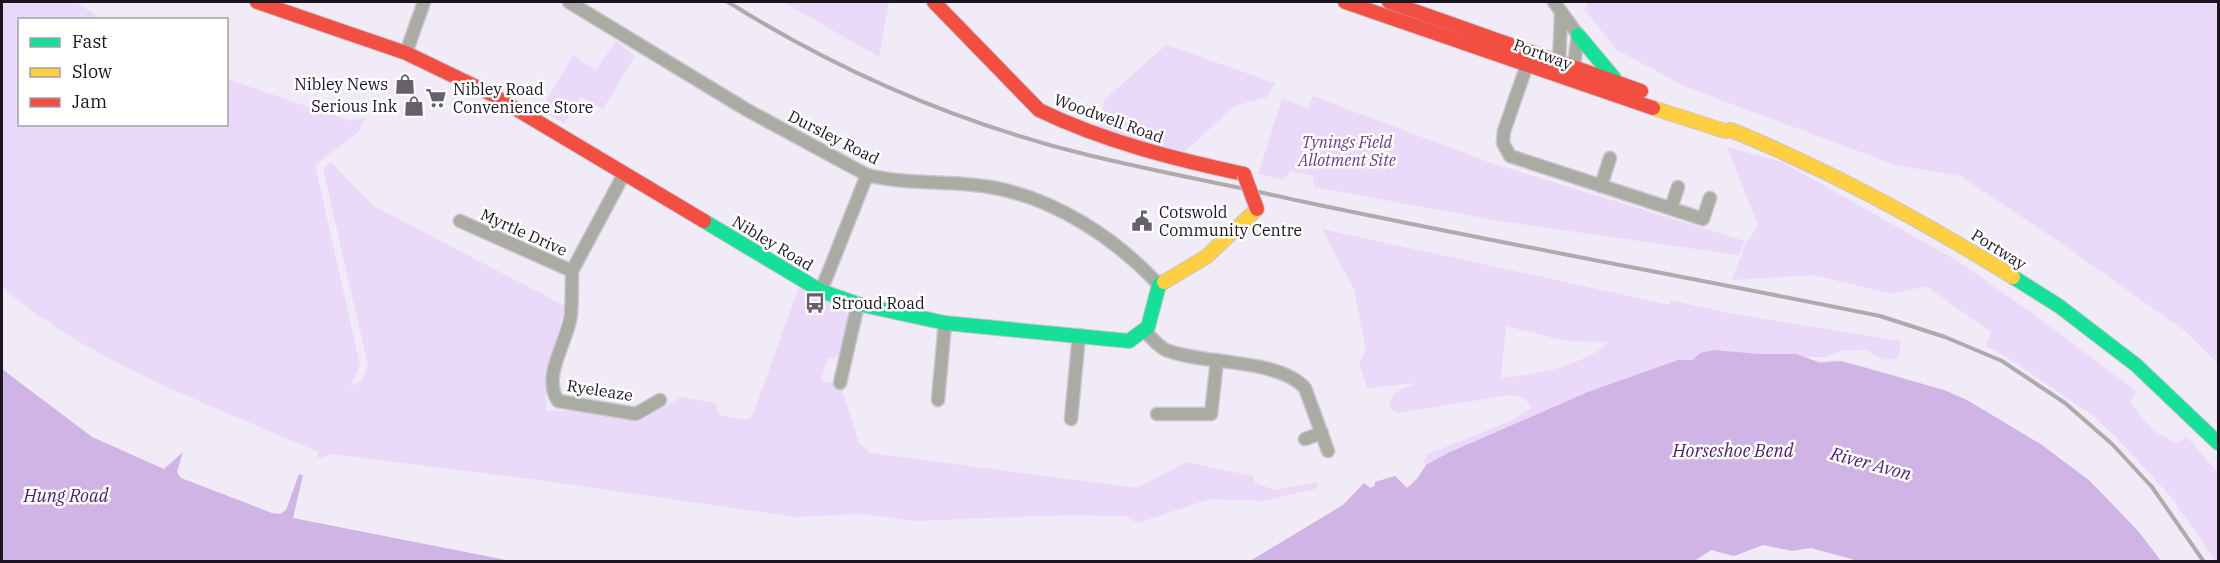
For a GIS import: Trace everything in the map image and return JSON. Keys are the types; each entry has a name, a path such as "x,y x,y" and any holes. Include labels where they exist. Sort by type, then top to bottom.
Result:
{"main road":[{"name":"Nibley Road","path":"257,2 406,53 491,94 821,291 858,304 945,323 1129,341 1145,331"},
{"name":"Woodwell Road","path":"934,2 1039,110 1060,120 1177,160 1244,174 1257,209 1206,258 1159,285"},
{"name":"Portway","path":"1345,2 1572,82 1725,131 1731,130 1815,165 1957,242 2059,306 2136,365 2218,443"},
{"name":"Portway","path":"1389,2 1532,50 1726,122 1731,130"},
{"path":"1578,35 1618,82"},
{"path":"1145,331 1159,285"}],"street":[{"path":"406,53 424,2"},
{"name":"Dursley Road","path":"569,2 747,110 867,175 887,180 991,187 1016,194 1075,219 1105,237 1131,256 1159,285"},
{"path":"1554,2 1578,35 1572,82"},
{"path":"1558,76 1561,14"},
{"path":"1532,50 1504,131 1505,151 1510,156 1703,219 1710,198"},
{"path":"1601,186 1610,158"},
{"name":"Myrtle Drive","path":"460,221 572,271 624,174"},
{"path":"821,291 867,175"},
{"path":"1671,208 1678,187"},
{"name":"Ryeleaze","path":"572,271 571,316 552,380 551,392 558,401 636,414 660,400"},
{"path":"840,383 858,304"},
{"path":"938,400 945,323"},
{"path":"1145,331 1168,351 1259,368 1299,381 1305,388 1328,451"},
{"path":"1071,419 1079,335"},
{"path":"1157,414 1211,414 1218,360"},
{"path":"1305,439 1322,433"}],"green space":[{"path":"2,2 76,2 100,18 18,18 18,126 228,126 228,79 350,121 366,118 358,132 315,165 360,365 350,387 362,380 368,365 323,169 331,162 374,206 565,306 547,373 546,411 568,411 638,422 681,397 716,403 719,415 744,420 752,417 799,287 839,305 851,319 844,351 840,356 827,359 821,381 844,386 843,392 859,443 870,453 1137,488 1186,462 1253,476 1255,483 1274,490 1317,482 1318,488 1265,501 1210,499 1138,523 1124,516 1070,515 914,521 865,514 796,517 553,482 331,454 322,458 317,457 318,452 112,360 36,314 2,287"},
{"path":"783,2 889,2 879,57"},
{"path":"1589,2 2218,2 2218,364 2185,331 2058,241 1960,176 1895,165 1686,87 1617,50 1584,9"},
{"path":"616,41 635,56 603,109 581,97 564,124 541,110 573,55 596,70"},
{"path":"1166,45 1275,83 1267,97 1235,106 1181,155 1099,130 1104,100"},
{"name":"Tynings Field Allotment Site","path":"1313,96 1491,163 1745,241 1738,255 1500,221 1314,187 1313,176 1291,171 1283,180 1258,174 1282,99 1308,108"},
{"path":"1727,147 1782,162 1956,260 2136,391 2130,403 2154,431 2176,443 2187,437 2218,473 2218,561 2171,497 2115,436 2093,416 2013,361 1986,346 1991,332 1926,286 1893,294 1813,275 1732,280 1745,245 1758,226"},
{"name":"Horseshoe Bend","path":"1322,229 1670,305 1671,300 1727,313 1901,341 1898,358 1884,360 1865,350 1840,351 1827,357 1806,357 1816,361 1841,361 1920,383 1955,396 1988,413 2054,455 2093,486 2127,520 2161,561 2057,533 1250,562 1343,505 1364,483 1370,488 1375,486 1375,482 1395,476 1407,488 1417,479 1426,465 1423,461 1426,455 1508,422 1532,408 1524,398 1510,395 1397,413 1389,407 1393,396 1400,390 1418,383 1367,388 1359,362 1366,351 1354,289","holes":["1506,326 1566,341 1608,342 1586,357 1558,368 1501,378"]}],"water":[{"name":"Horseshoe Bend","path":"1713,350 1796,354 1820,363 1841,361 1944,390 1967,400 2042,445 2090,481 2139,532 2161,561 1862,562 1811,548 1792,551 1763,545 1734,556 1711,550 1693,562 1250,561 1343,505 1364,483 1370,488 1375,486 1375,482 1395,476 1407,488 1417,479 1426,465 1448,453 1588,392 1678,360 1693,360 1700,353"},
{"name":"Hung Road","path":"2,369 92,437 164,469 183,452 177,472 181,478 272,513 280,514 286,510 299,474 303,475 293,518 511,561 2,561"}],"railway":[{"path":"728,2 813,51 902,93 994,128 1088,155 1372,216 1880,316 1945,337 2002,361 2065,403 2112,444 2152,487 2204,562"}],"traffic: fast":[{"path":"1578,35 1614,78"},
{"path":"704,221 821,291 858,304 945,323 1129,341 1148,327 1159,285 1164,282"},
{"path":"2013,277 2059,306 2136,365 2218,443"}],"traffic: slow":[{"path":"1653,108 1725,131 1731,130 1804,162 1910,216 2013,277"},
{"path":"1164,282 1206,257 1257,209"}],"traffic: jam":[{"path":"257,2 406,53 491,94 704,221"},
{"path":"934,2 1039,110 1088,131 1139,148 1244,174"},
{"path":"1345,2 1653,108"},
{"path":"1389,2 1641,91"},
{"path":"1244,174 1257,209"}],"place":[{"name":"Nibley News","path":"405,84"},
{"name":"Nibley Road Convenience Store","path":"436,98"},
{"name":"Serious Ink","path":"414,106"},
{"name":"Cotswold Community Centre","path":"1142,221"},
{"name":"Stroud Road","path":"815,303"}],"water label":[{"name":"River Avon","path":"1871,464"}]}
